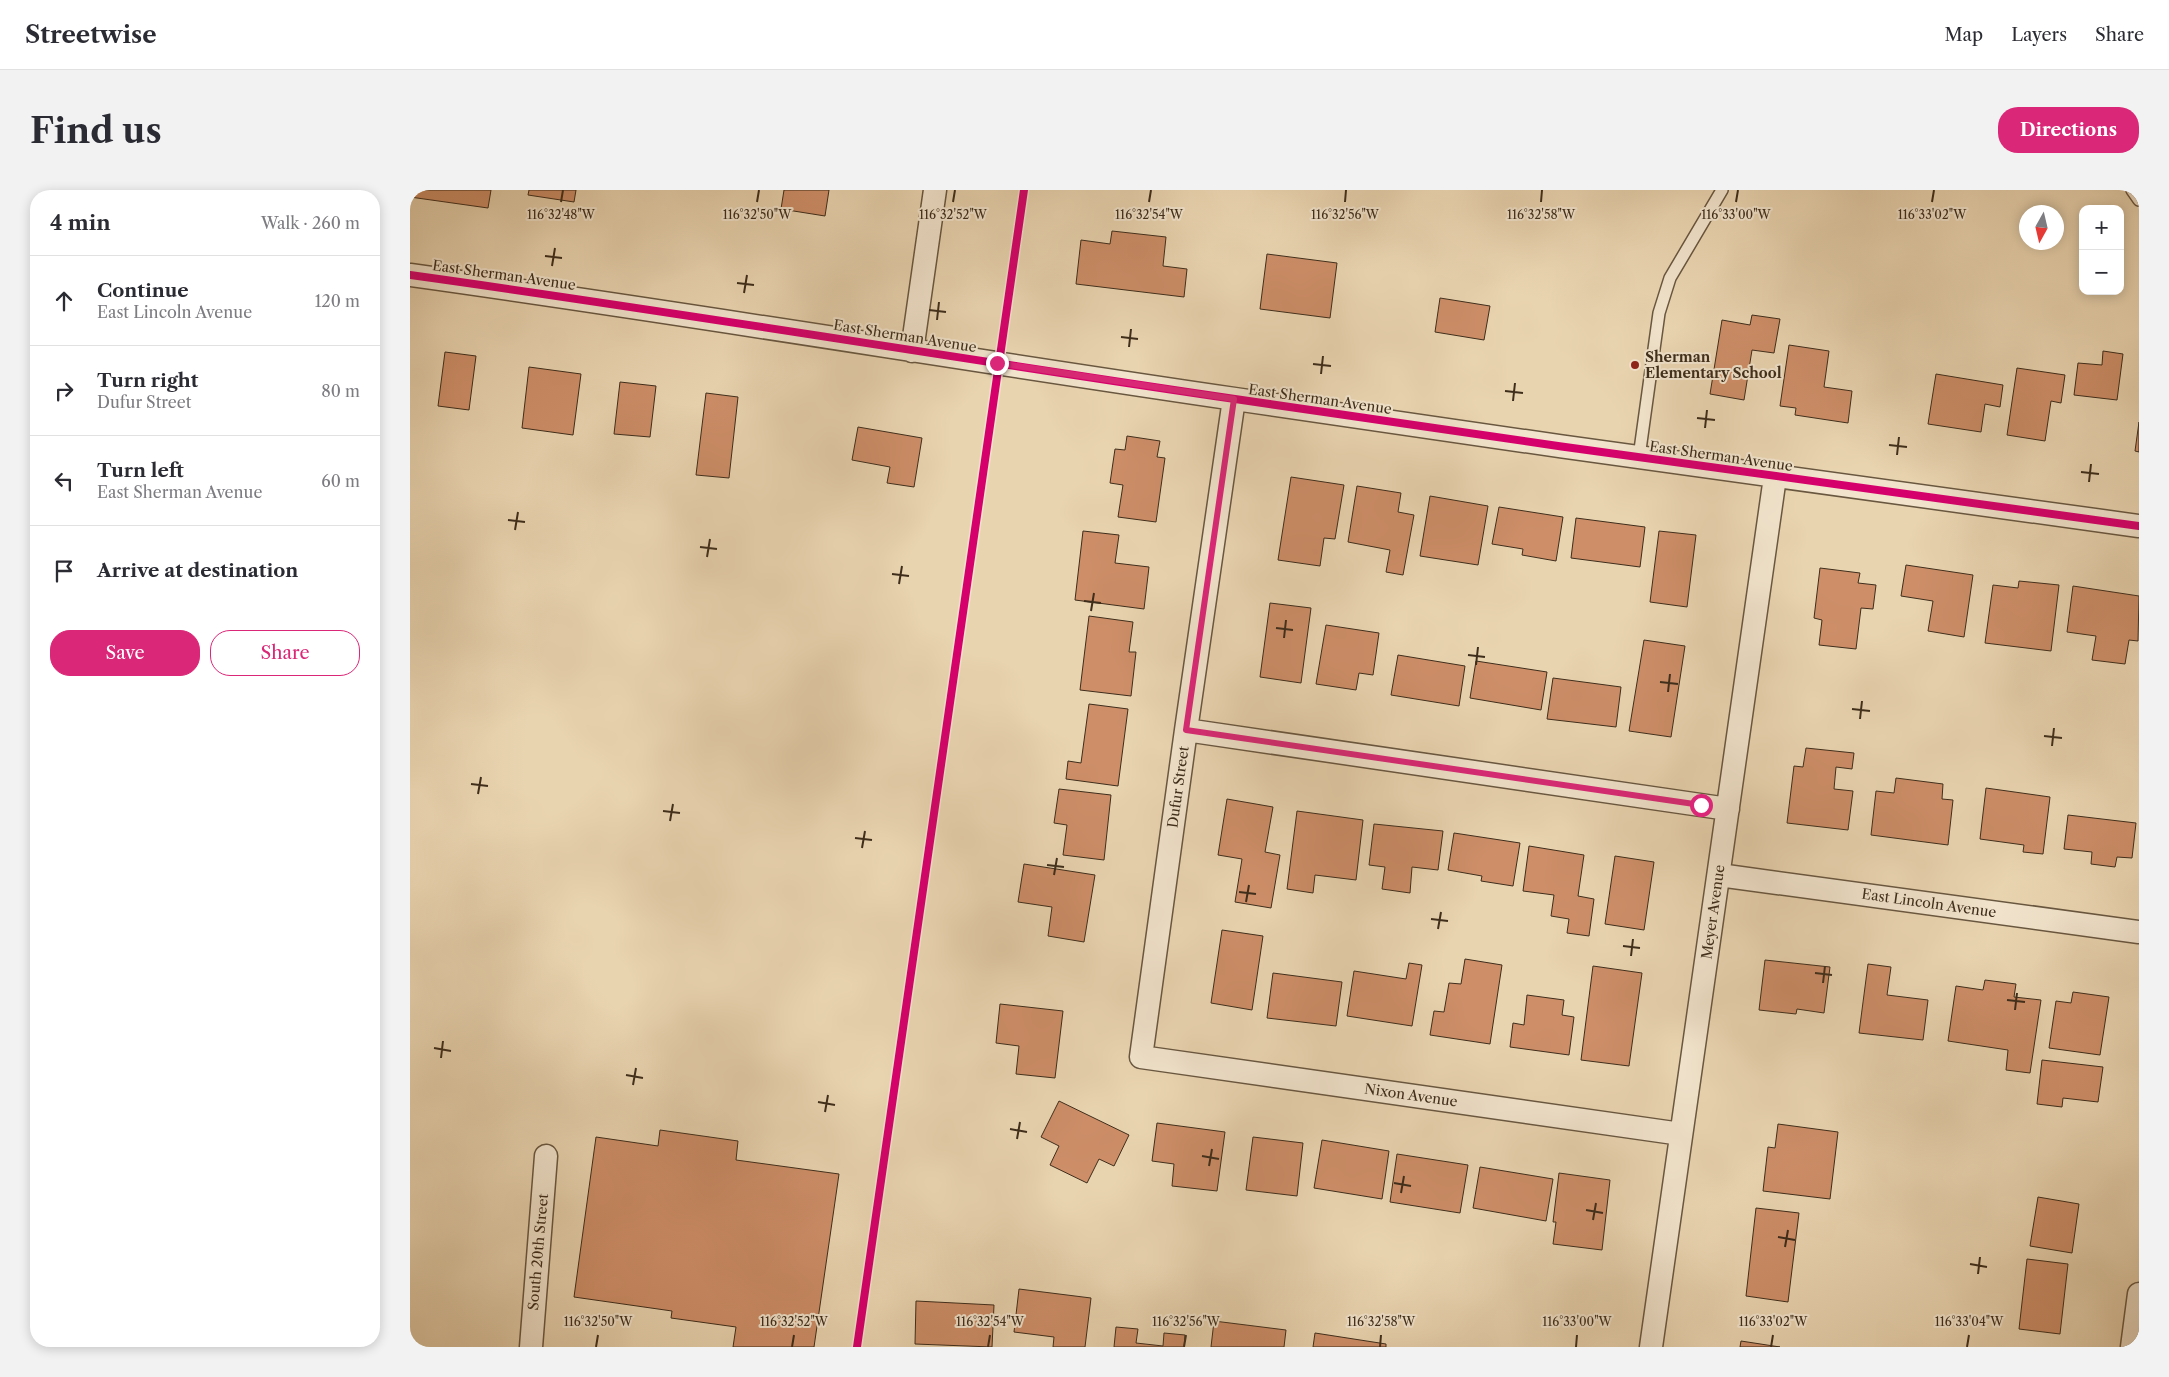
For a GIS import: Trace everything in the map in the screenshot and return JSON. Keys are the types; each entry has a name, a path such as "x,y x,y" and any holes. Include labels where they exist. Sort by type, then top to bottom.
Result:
{"street":[{"path":"912,350 935,190"},
{"name":"East Sherman Avenue","path":"410,275 618,303 1234,399 1775,477 2139,526"},
{"name":"Dufur Street","path":"1141,1057 1234,399"},
{"name":"Meyer Avenue","path":"1651,1347 1775,477"},
{"path":"1186,730 1728,809"},
{"name":"East Lincoln Avenue","path":"1719,874 2139,932"},
{"name":"Nixon Avenue","path":"1141,1057 1681,1134"},
{"name":"South 20th Street","path":"531,1347 546,1156"},
{"path":"2132,1347 2139,1294"}],"lane":[{"path":"2132,190 2139,200"},
{"path":"1639,457 1659,313 1670,278 1723,191"}],"building":[{"path":"410,190 491,190 488,208 410,197"},
{"path":"529,190 576,190 574,202 528,195"},
{"path":"784,190 829,190 825,216 781,209"},
{"path":"1112,231 1166,237 1163,266 1187,269 1184,297 1076,284 1081,240 1110,244"},
{"path":"1267,254 1337,263 1330,318 1260,309"},
{"path":"1440,298 1490,306 1484,340 1435,332"},
{"path":"1752,315 1780,319 1774,353 1752,350 1744,400 1710,394 1722,320 1750,325"},
{"path":"1789,345 1829,351 1824,387 1852,391 1848,423 1795,415 1796,408 1780,406"},
{"path":"2103,351 2123,354 2117,400 2074,395 2078,363 2102,365"},
{"path":"445,352 476,356 469,410 438,406"},
{"path":"529,367 581,374 573,435 522,428"},
{"path":"2017,368 2065,375 2061,403 2051,401 2045,441 2007,435"},
{"path":"1936,374 2003,385 2000,407 1985,404 1981,432 1928,424"},
{"path":"620,382 656,386 650,437 614,434"},
{"path":"706,393 738,397 729,478 696,475"},
{"path":"2139,422 2139,452 2135,451"},
{"path":"858,427 922,438 914,487 887,483 890,467 852,460"},
{"path":"1127,436 1160,441 1157,457 1165,458 1156,522 1118,517 1123,485 1110,483 1115,449 1125,450"},
{"path":"1291,477 1344,485 1335,539 1324,538 1320,566 1278,560"},
{"path":"1357,486 1401,493 1398,512 1414,515 1403,575 1386,572 1390,550 1348,542"},
{"path":"1430,496 1488,506 1478,565 1420,556"},
{"path":"1499,507 1563,517 1556,561 1522,555 1523,549 1492,544"},
{"path":"1576,518 1645,527 1640,567 1571,558"},
{"path":"1083,531 1119,535 1115,563 1149,567 1144,609 1075,600"},
{"path":"1659,531 1696,535 1687,607 1650,602"},
{"path":"1906,565 1973,575 1964,637 1928,631 1933,601 1901,596"},
{"path":"1820,568 1860,573 1858,583 1876,585 1873,609 1861,608 1856,649 1819,645 1822,620 1814,618"},
{"path":"2019,581 2059,585 2051,651 1985,643 1993,585 2018,588"},
{"path":"2073,586 2139,596 2138,641 2129,640 2125,664 2092,660 2096,636 2067,632"},
{"path":"1270,603 1311,608 1301,683 1260,677"},
{"path":"1089,616 1133,622 1129,652 1136,652 1131,696 1080,690"},
{"path":"1326,625 1379,633 1373,675 1359,673 1356,690 1316,684"},
{"path":"1644,640 1685,646 1671,737 1629,731"},
{"path":"1398,655 1465,666 1459,706 1391,695"},
{"path":"1476,661 1547,672 1541,710 1470,698"},
{"path":"1553,678 1621,687 1616,727 1547,719"},
{"path":"1089,704 1128,709 1118,786 1066,779 1068,761 1081,763"},
{"path":"1806,748 1854,753 1852,769 1836,767 1834,789 1853,791 1848,830 1787,823 1794,766 1803,767"},
{"path":"1896,778 1943,784 1942,799 1953,800 1948,845 1871,835 1876,791 1894,793"},
{"path":"1986,788 2050,797 2043,854 2023,852 2024,845 1980,839"},
{"path":"1059,789 1111,795 1104,860 1063,855 1067,825 1054,823"},
{"path":"1227,799 1273,807 1265,852 1280,855 1271,908 1235,902 1242,859 1218,855"},
{"path":"1297,811 1363,820 1356,880 1315,875 1313,893 1287,889"},
{"path":"2068,815 2136,823 2132,858 2117,857 2115,867 2091,864 2092,852 2064,849"},
{"path":"1374,824 1443,831 1438,870 1412,867 1410,893 1382,889 1385,867 1369,865"},
{"path":"1454,833 1520,843 1513,886 1481,881 1482,876 1448,870"},
{"path":"1529,846 1584,855 1578,896 1594,899 1589,936 1567,933 1569,919 1551,916 1554,895 1523,891"},
{"path":"1615,856 1654,862 1644,930 1605,924"},
{"path":"1024,864 1095,875 1084,942 1048,936 1052,907 1018,902"},
{"path":"1222,930 1263,936 1252,1010 1211,1003"},
{"path":"1465,959 1502,965 1490,1044 1430,1035 1434,1011 1444,1012 1449,983 1461,984"},
{"path":"1765,960 1830,967 1824,1013 1797,1009 1796,1014 1759,1010"},
{"path":"1409,963 1422,965 1412,1026 1347,1016 1354,971 1406,979"},
{"path":"1868,964 1891,967 1887,995 1928,1000 1923,1040 1859,1033"},
{"path":"1593,966 1642,973 1629,1066 1581,1060"},
{"path":"1273,973 1342,982 1336,1026 1267,1018"},
{"path":"1985,980 2016,984 2014,997 2041,1000 2030,1073 2006,1070 2008,1050 1948,1041 1956,986 1983,990"},
{"path":"2073,992 2109,997 2100,1055 2049,1048 2056,1001 2071,1003"},
{"path":"1527,995 1564,1000 1562,1015 1574,1017 1569,1055 1510,1047 1513,1023 1524,1025"},
{"path":"1000,1004 1063,1011 1055,1078 1016,1074 1019,1046 996,1043"},
{"path":"2042,1060 2103,1067 2098,1102 2063,1098 2062,1107 2037,1104"},
{"path":"1059,1101 1129,1135 1114,1166 1099,1159 1087,1183 1050,1165 1059,1146 1041,1137"},
{"path":"1157,1123 1225,1132 1217,1191 1172,1186 1174,1164 1152,1161"},
{"path":"1778,1124 1838,1132 1830,1199 1763,1191 1768,1147 1775,1148"},
{"path":"660,1130 738,1141 736,1160 839,1174 814,1347 733,1347 736,1327 671,1318 672,1311 574,1297 596,1137 658,1146"},
{"path":"1253,1137 1303,1143 1297,1196 1246,1190"},
{"path":"1322,1140 1389,1151 1382,1199 1314,1188"},
{"path":"1397,1154 1468,1165 1460,1213 1390,1202"},
{"path":"1480,1167 1553,1179 1546,1221 1473,1208"},
{"path":"1559,1173 1610,1180 1602,1250 1553,1244 1556,1222 1553,1222"},
{"path":"2038,1197 2079,1204 2072,1253 2030,1246"},
{"path":"1756,1208 1799,1213 1788,1302 1746,1296"},
{"path":"2027,1259 2068,1264 2060,1334 2019,1329"},
{"path":"1019,1289 1091,1298 1085,1347 1053,1347 1054,1337 1014,1332"},
{"path":"916,1301 994,1305 992,1347 915,1344"},
{"path":"1214,1321 1286,1330 1284,1347 1211,1347"},
{"path":"1116,1327 1138,1329 1136,1343 1163,1346 1164,1333 1185,1335 1184,1347 1114,1347"},
{"path":"1315,1333 1386,1344 1386,1347 1313,1347"},
{"path":"1741,1341 1780,1347 1740,1347"}],"cycle path":[{"path":"857,1347 1024,190"},
{"path":"410,275 1348,416 2139,526"}],"place":[{"name":"Sherman Elementary School","path":"1635,365"}],"route":[{"path":"997,363 1234,399 1186,730 1701,805"}]}
